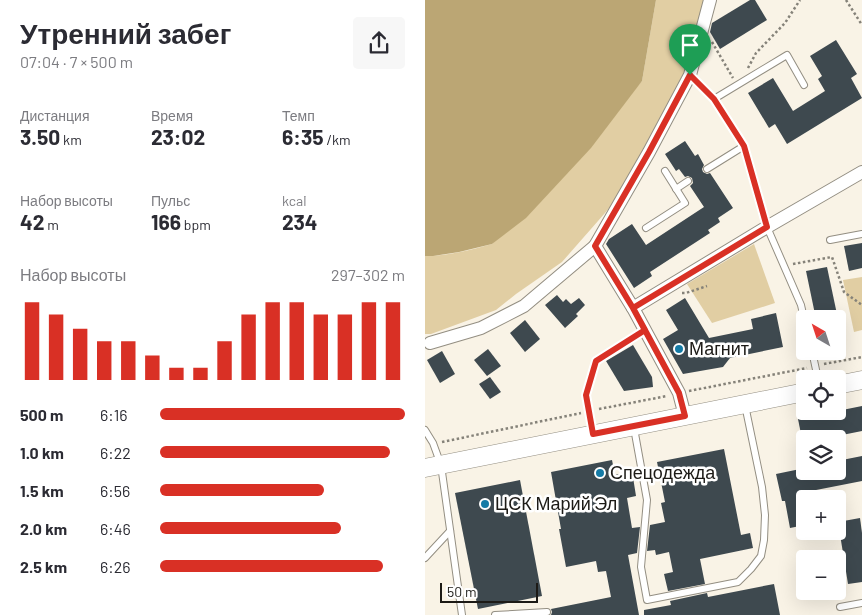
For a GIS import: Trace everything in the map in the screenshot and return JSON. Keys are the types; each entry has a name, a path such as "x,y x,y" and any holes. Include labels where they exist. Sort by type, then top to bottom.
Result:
{"main road":[{"path":"846,383 862,380"},
{"path":"433,466 796,394"}],"street":[{"path":"430,343 481,328 524,306 595,246 649,152 690,75 710,0"},
{"path":"633,308 862,172"},
{"path":"595,246 633,308 679,393 685,416"}],"lane":[{"path":"714,99 787,55 804,86"},
{"path":"690,75 714,99 744,146 767,227 802,310"},
{"path":"707,169 744,146"},
{"path":"645,228 685,203 665,170"},
{"path":"676,188 688,181"},
{"path":"830,240 862,234"},
{"path":"593,434 586,395 596,361 645,330"},
{"path":"813,360 816,370"},
{"path":"633,426 647,500 641,567 647,600 738,582 751,570 761,556 765,515 762,487 744,404"},
{"path":"425,430 433,444 433,466 450,531 462,615"},
{"path":"425,558 450,531"},
{"path":"839,607 862,603"},
{"path":"495,615 547,612"}],"path":[{"path":"703,27 737,85 756,53 785,23 800,0"},
{"path":"846,0 862,25"},
{"path":"783,265 832,257 844,292 862,305"},
{"path":"433,444 862,357"}],"shaded area":[{"path":"425,0 656,0 642,81 591,148 526,218 492,244 433,256 425,256"},
{"path":"656,0 710,0 690,75 629,184 562,262 496,310 431,334 425,334 425,256 451,254 492,244 642,81"},
{"path":"754,244 775,303 712,323 687,284"},
{"path":"862,277 862,330 854,332 843,280"}],"building":[{"path":"750,0 755,0 767,20 720,49 710,32 712,23"},
{"path":"836,40 857,74 851,78 862,98 787,144 775,124 769,128 748,93 773,78 793,111 825,91 818,79 822,76 810,56"},
{"path":"685,141 695,156 698,154 704,165 703,172 710,173 733,208 718,218 720,222 708,230 710,233 650,272 652,276 634,288 606,244 609,239 632,224 646,245 704,207 690,186 693,183 692,178 685,177 679,169 676,171 665,154"},
{"path":"862,243 862,268 849,271 844,246"},
{"path":"827,267 836,310 814,310 806,271"},
{"path":"557,295 563,302 566,299 571,304 579,298 585,305 576,314 578,316 565,328 545,305"},
{"path":"685,298 709,338 753,329 751,319 776,313 783,347 730,358 723,367 683,374 663,339 678,330 666,310"},
{"path":"525,320 540,339 525,352 510,333"},
{"path":"633,345 652,377 653,387 624,391 606,361"},
{"path":"488,349 501,366 487,376 474,360"},
{"path":"442,351 455,374 440,383 427,360"},
{"path":"490,377 501,392 490,399 479,384"},
{"path":"862,406 862,431 846,434 846,430 800,430 798,420 846,420 846,409"},
{"path":"724,449 741,535 750,533 753,548 700,559 705,584 668,591 664,574 673,572 669,552 656,555 655,550 647,551 650,525 665,522 661,503 665,502 657,462"},
{"path":"862,456 862,481 816,490 796,490 796,527 790,528 785,501 782,501 776,474 796,470 796,480 846,480 846,459"},
{"path":"612,460 615,475 632,471 636,496 627,498 632,528 640,527 637,553 628,555 639,615 551,615 551,609 611,597 606,571 598,572 596,561 566,567 551,472"},
{"path":"520,480 542,596 478,609 455,493"},
{"path":"860,518 862,533 862,582 848,584 846,550 843,550 841,540 846,540 846,521"},
{"path":"774,584 780,615 644,615 644,610 671,605 670,601 707,593 708,597"}],"place":[{"name":"Магнит","path":"679,349"},
{"name":"Спецодежда","path":"600,473"},
{"name":"ЦСК Марий Эл","path":"485,504"}],"route":[{"path":"690,75 649,152 595,246 645,330 596,361 586,395 593,434 685,416 679,393 645,330 633,308 767,227 744,146 714,99 690,75"}]}
